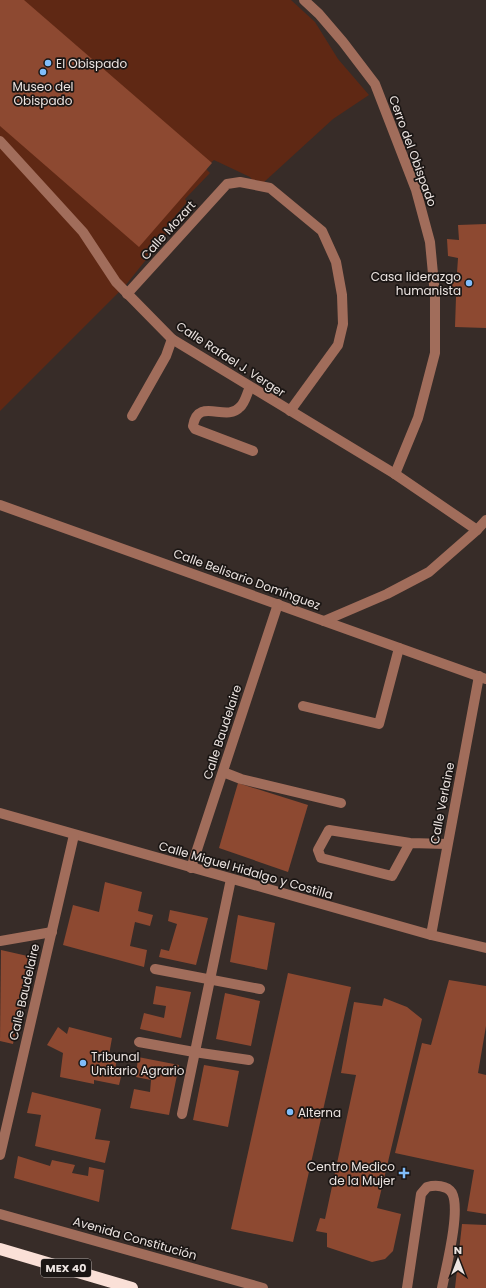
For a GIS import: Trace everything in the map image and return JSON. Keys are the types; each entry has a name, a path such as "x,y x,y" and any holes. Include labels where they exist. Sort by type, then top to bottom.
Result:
{"highway":[{"name":"MEX 40","path":"0,1249 132,1288"}],"street":[{"name":"Cerro del Obispado","path":"304,0 320,14 375,84 416,190 430,242 435,295 435,353 418,418 395,474"},
{"name":"Calle Rafael J. Verger","path":"0,141 83,232 116,282 172,339 395,474 477,530"},
{"name":"Calle Mozart","path":"127,294 227,184 240,182 270,188 322,231 336,262 342,295 343,324 338,345 290,411"},
{"path":"132,416 166,356 172,339"},
{"path":"250,387 240,407 229,413 206,410 200,412 194,420 193,426 195,430 253,451"},
{"name":"Calle Belisario Domínguez","path":"0,505 483,678"},
{"path":"324,621 387,594 429,572 477,530 486,520"},
{"name":"Calle Baudelaire","path":"191,868 278,604"},
{"path":"302,706 379,724 399,648"},
{"name":"Calle Verlaine","path":"431,935 447,844 483,678"},
{"path":"223,772 241,779 341,803"},
{"name":"Calle Miguel Hidalgo y Costilla","path":"0,813 431,935 486,948"},
{"path":"410,842 392,876 321,858 318,850 329,830 410,842 433,842 447,844"},
{"name":"Calle Baudelaire","path":"0,1155 74,835"},
{"path":"182,1114 231,879"},
{"path":"0,940 52,932"},
{"path":"155,969 260,989"},
{"path":"139,1042 249,1060"},
{"path":"407,1288 421,1194 426,1187 442,1186 451,1192 454,1199 455,1214 442,1288"},
{"name":"Avenida Constitución","path":"0,1214 263,1288"}],"shaded area":[{"path":"0,0 291,0 315,22 338,59 369,95 333,119 263,183 256,180 254,182 250,177 214,160 205,168 210,173 185,199 187,202 166,227 169,231 125,286 0,411"}],"building":[{"name":"El Obispado","path":"0,0 24,0 212,163 139,247 0,126"},
{"name":"Casa liderazgo humanista","path":"486,224 486,328 455,327 456,297 451,290 451,275 457,273 458,258 448,256 447,239 459,240 458,225"},
{"path":"238,783 308,805 288,872 219,848"},
{"path":"105,882 142,892 138,911 153,915 150,926 135,922 130,946 147,950 144,967 63,945 73,905 99,912"},
{"path":"170,910 208,918 196,965 159,957 161,949 169,951 177,924 168,921"},
{"path":"238,915 275,923 267,970 230,962"},
{"path":"1,950 32,957 13,1044 0,1041"},
{"name":"Alterna","path":"288,973 351,987 293,1242 231,1229"},
{"path":"449,980 486,986 486,1026 478,1073 486,1075 486,1214 467,1211 474,1170 395,1153 422,1043 431,1045"},
{"path":"156,986 191,992 181,1038 140,1029 144,1013 164,1018 166,1006 153,1004"},
{"path":"225,993 260,1001 251,1046 216,1039"},
{"path":"384,998 407,1007 422,1019 377,1208 401,1214 393,1251 385,1259 372,1262 327,1247 327,1233 316,1231 320,1218 325,1219 356,1075 341,1073 354,1002 382,1006"},
{"path":"58,1027 67,1034 69,1027 112,1038 109,1055 117,1057 115,1071 122,1073 119,1085 94,1080 94,1084 60,1077 63,1053 47,1045"},
{"path":"138,1057 179,1065 169,1115 130,1108 134,1089 150,1092 151,1080 136,1077"},
{"path":"204,1065 239,1071 228,1127 193,1120"},
{"path":"32,1092 101,1109 95,1139 110,1141 105,1163 35,1146 41,1115 27,1113"},
{"path":"18,1156 50,1166 52,1160 75,1165 72,1173 88,1176 89,1167 104,1170 99,1202 14,1178"},
{"path":"462,1224 486,1225 486,1288 455,1288"}],"place":[{"name":"El Obispado","path":"48,63"},
{"name":"Museo del Obispado","path":"43,72"},
{"name":"Casa liderazgo humanista","path":"469,283"},
{"name":"Tribunal Unitario Agrario","path":"83,1063"},
{"name":"Alterna","path":"290,1112"},
{"name":"Centro Medico de la Mujer","path":"404,1173"}]}
